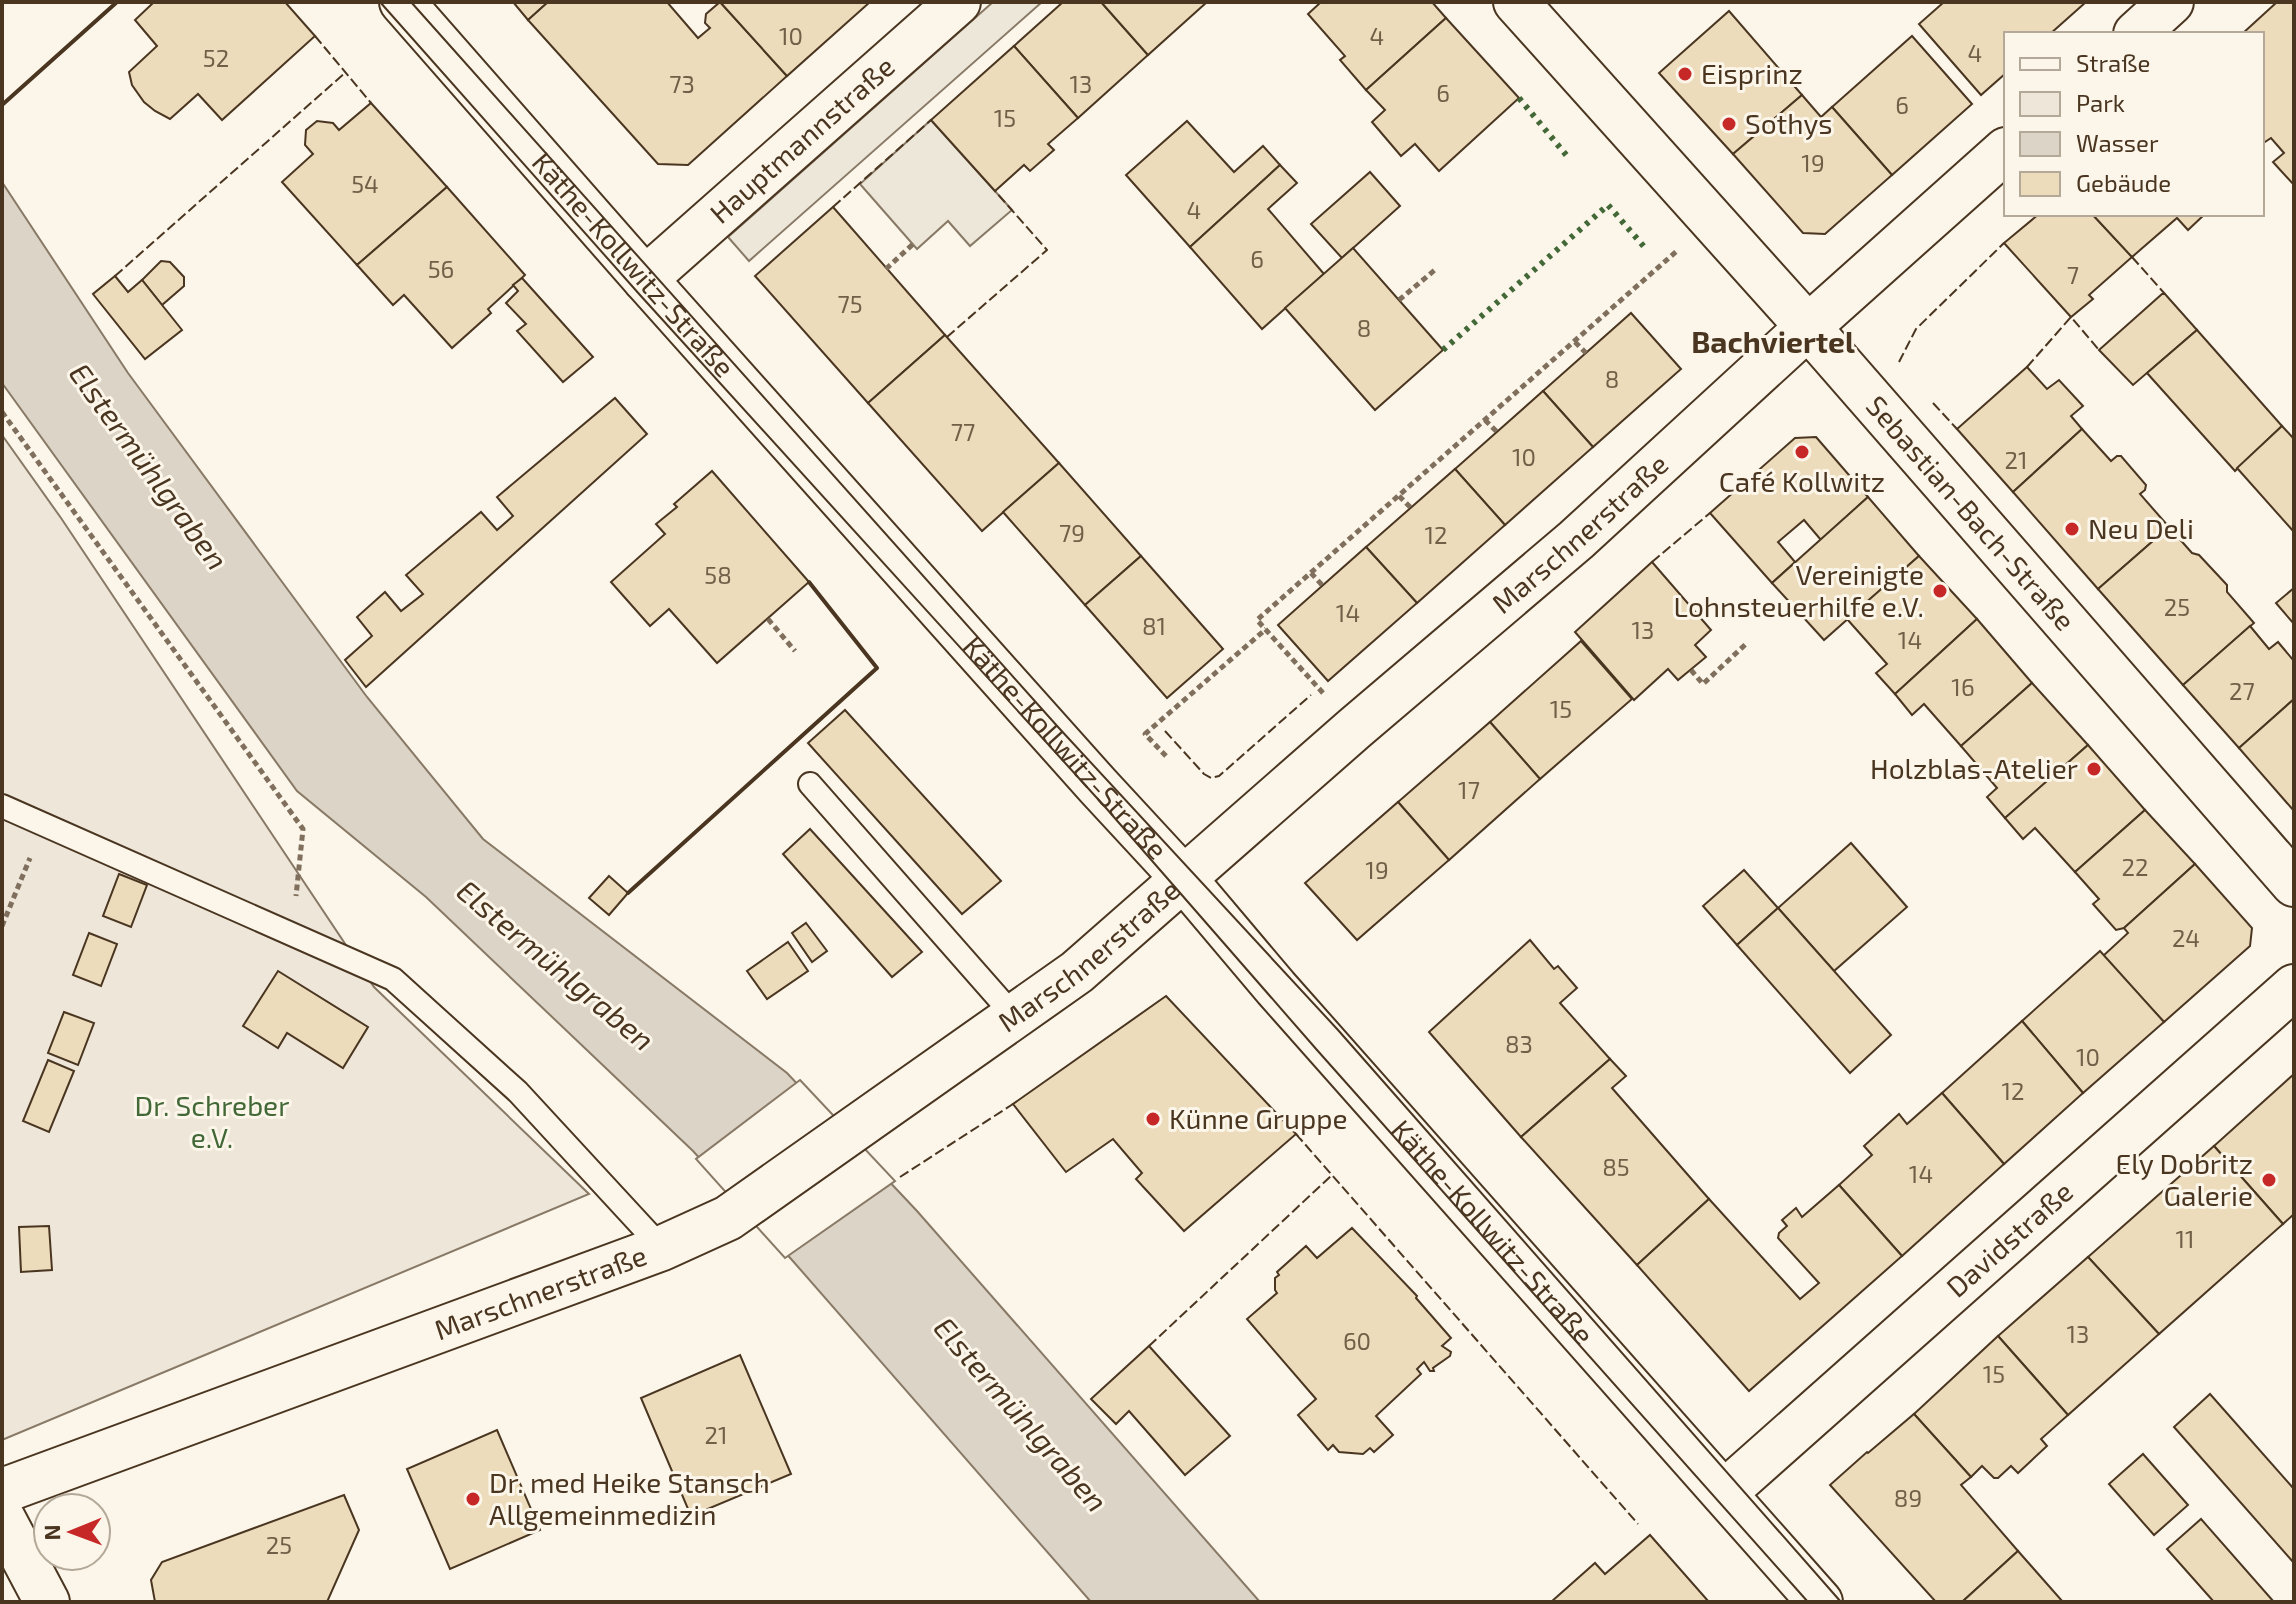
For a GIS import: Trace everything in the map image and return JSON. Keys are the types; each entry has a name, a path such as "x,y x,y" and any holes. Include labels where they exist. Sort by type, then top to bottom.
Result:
{"main road":[{"name":"Käthe-Kollwitz-Straße","path":"402,2 645,279 1184,879 1276,988 1820,1602"},
{"name":"Hauptmannstraße","path":"645,279 958,2"},
{"name":"Sebastian-Bach-Straße","path":"1516,2 1808,327 2294,884"},
{"path":"2138,32 2171,2"},
{"name":"Marschnerstraße","path":"2,1491 662,1248 728,1218 1077,972 1355,728 1576,540 2004,152"},
{"name":"Davidstraße","path":"1724,1493 2294,987"},
{"path":"2,1517 47,1602"}],"lane":[{"path":"810,784 1015,1017"},
{"path":"2,806 393,979 518,1092 662,1248"}],"path":[{"path":"1355,728 1257,620 1712,221"},
{"path":"886,269 913,244"},
{"path":"1399,300 1436,269"},
{"path":"1575,342 1586,353"},
{"path":"2,412 303,829 292,933"},
{"path":"1485,420 1497,432"},
{"path":"1399,496 1411,508"},
{"path":"1311,573 1323,586"},
{"path":"768,619 795,651"},
{"path":"1166,756 1145,734 1266,629"},
{"path":"1691,670 1703,684 1748,642"},
{"path":"2,926 44,823"}],"green space":[{"name":"Dr. Schreber e.V.","path":"2,435 61,518 374,987 589,1194 2,1440"}],"shaded area":[{"path":"993,2 1042,2 749,261 728,237"},
{"path":"931,120 1012,210 970,246 948,221 917,249 860,184"}],"water":[{"name":"Elstermühlgraben","path":"2,182 128,373 367,697 483,839 787,1073 917,1211 1260,1602 1091,1602 693,1151 426,897 297,791 2,383"}],"pier":[{"path":"800,1080 895,1181 785,1258 696,1159"}],"building":[{"path":"154,2 285,2 315,36 222,120 198,94 170,119 144,102 132,85 129,72 157,46 135,20"},
{"path":"513,2 548,2 528,20"},
{"path":"548,2 667,2 698,38 710,28 705,23 706,14 720,2 787,76 688,165 658,164 528,20"},
{"path":"720,2 870,2 787,76"},
{"path":"1063,2 1101,2 1148,55 1078,118 1014,46"},
{"path":"1101,2 1207,2 1148,55"},
{"path":"1321,2 1432,2 1446,18 1366,90 1340,60 1345,56 1308,14"},
{"path":"1944,2 2086,2 2052,32 2004,32 2004,75 1981,95 1919,24"},
{"path":"2277,2 2294,2 2294,185 2273,162 2284,153 2271,138 2264,143 2264,32 2244,32"},
{"path":"1729,11 1802,95 1733,154 1659,73"},
{"path":"1446,18 1519,98 1439,171 1415,144 1401,156 1372,122 1385,110 1366,90"},
{"path":"1912,36 1972,104 1892,175 1832,107"},
{"path":"1014,46 1078,118 1048,144 1054,150 1030,171 1024,165 995,191 931,120"},
{"path":"1802,95 1821,117 1832,107 1892,175 1825,234 1803,233 1733,154"},
{"path":"371,103 447,187 357,265 282,182 313,154 305,145 306,130 317,121 333,123 339,130"},
{"path":"1187,121 1234,172 1263,146 1280,165 1190,247 1126,175"},
{"path":"1280,165 1297,183 1268,209 1324,274 1262,329 1190,247"},
{"path":"1370,172 1400,206 1342,258 1311,224"},
{"path":"447,187 525,275 488,309 491,313 452,348 404,295 393,305 357,265"},
{"path":"833,207 945,335 868,403 755,276"},
{"path":"2037,216 2094,216 2132,257 2089,295 2093,299 2071,317 2004,243"},
{"path":"2094,216 2203,216 2188,230 2177,218 2132,257"},
{"path":"1353,248 1443,350 1375,410 1285,308"},
{"path":"161,261 170,262 184,277 184,286 162,305 142,280"},
{"path":"115,276 128,292 142,280 182,330 145,359 93,294"},
{"path":"522,278 593,357 563,382 517,331 526,324 506,303 518,291 513,285"},
{"path":"2162,294 2197,330 2133,385 2099,350"},
{"path":"1631,313 1681,369 1593,447 1543,391"},
{"path":"2197,330 2282,426 2235,471 2147,373"},
{"path":"945,335 1059,463 982,531 868,403"},
{"path":"2027,367 2047,389 2059,380 2083,406 2071,416 2082,429 2013,492 1957,429"},
{"path":"1543,391 1593,447 1505,525 1455,469"},
{"path":"615,398 647,434 366,687 345,660 372,636 357,617 385,592 401,611 423,594 406,575 481,512 497,530 513,516 497,497"},
{"path":"2282,426 2294,439 2294,532 2237,468"},
{"path":"2082,429 2111,461 2121,456 2146,485 2140,494 2169,527 2098,589 2013,492"},
{"path":"1816,437 1868,497 1821,540 1804,520 1778,542 1795,562 1772,583 1710,513 1795,438"},
{"path":"1059,463 1141,556 1085,605 1003,512"},
{"path":"1455,469 1505,525 1417,603 1366,547"},
{"path":"712,471 809,582 717,663 669,609 650,626 611,582 665,534 656,524"},
{"path":"1868,497 1919,556 1824,640 1772,583"},
{"path":"2169,527 2227,585 2227,592 2254,623 2183,685 2098,589"},
{"path":"1366,547 1417,603 1328,681 1278,625"},
{"path":"1141,556 1223,649 1167,698 1085,605"},
{"path":"1919,556 1977,619 1895,694 1876,673 1887,664 1847,619"},
{"path":"1652,562 1711,630 1695,645 1706,657 1678,680 1668,669 1634,700 1575,632"},
{"path":"2294,588 2294,624 2276,603"},
{"path":"1977,619 2032,683 1961,746 1924,704 1912,715 1895,694"},
{"path":"2250,626 2269,649 2278,642 2294,661 2294,699 2239,748 2183,685"},
{"path":"1581,641 1632,699 1540,779 1490,722"},
{"path":"2032,683 2088,745 2005,818 1987,797 1997,788 1961,746"},
{"path":"2294,699 2294,811 2239,748"},
{"path":"845,710 1001,881 962,914 808,743"},
{"path":"1490,722 1540,779 1449,860 1398,802"},
{"path":"2088,745 2145,810 2075,872 2035,828 2023,839 2005,818"},
{"path":"1398,802 1449,860 1357,940 1305,883"},
{"path":"2145,810 2195,864 2124,928 2116,930 2093,904 2099,899 2075,872"},
{"path":"810,829 922,952 892,977 783,854"},
{"path":"1851,843 1907,907 1834,971 1778,908"},
{"path":"2195,864 2252,928 2250,946 2164,1022 2103,956 2128,933 2124,928"},
{"path":"1744,870 1778,908 1737,945 1703,906"},
{"path":"119,874 147,885 131,927 103,916"},
{"path":"609,876 628,893 609,915 589,898"},
{"path":"1778,908 1891,1035 1850,1073 1737,945"},
{"path":"806,923 827,951 812,962 792,933"},
{"path":"89,933 117,944 101,986 73,975"},
{"path":"1530,940 1554,969 1558,966 1577,988 1560,1003 1610,1059 1521,1137 1429,1032"},
{"path":"788,942 808,971 767,999 747,971"},
{"path":"2100,951 2164,1022 2083,1093 2022,1021"},
{"path":"278,971 368,1027 343,1068 287,1033 278,1048 243,1026"},
{"name":"Künne Gruppe","path":"1166,996 1296,1134 1184,1231 1136,1179 1142,1173 1113,1139 1066,1172 1013,1104"},
{"path":"64,1012 94,1023 78,1065 48,1053"},
{"path":"2022,1021 2083,1093 2004,1164 1942,1093"},
{"path":"1610,1059 1626,1076 1612,1088 1709,1199 1637,1265 1521,1137"},
{"path":"48,1060 74,1071 49,1132 23,1121"},
{"name":"Ely Dobritz Galerie","path":"2294,1074 2294,1214 2283,1224 2214,1146"},
{"path":"1942,1093 2004,1164 1902,1256 1839,1185 1872,1155 1864,1146 1899,1114 1907,1124"},
{"path":"2214,1146 2283,1224 2159,1334 2088,1257"},
{"path":"1839,1185 1902,1256 1749,1391 1637,1265 1709,1199 1800,1299 1819,1283 1778,1238 1787,1226 1782,1220 1796,1208 1802,1217"},
{"path":"49,1226 52,1270 21,1272 19,1227"},
{"path":"1352,1228 1417,1296 1451,1338 1442,1346 1451,1352 1450,1356 1433,1368 1434,1371 1430,1371 1424,1362 1417,1369 1421,1374 1376,1416 1393,1435 1374,1452 1370,1448 1363,1454 1339,1452 1333,1445 1328,1450 1298,1415 1316,1399 1247,1319 1277,1293 1277,1272 1306,1246 1317,1258"},
{"path":"2088,1257 2159,1334 2068,1415 1998,1336"},
{"path":"1998,1336 2068,1415 2041,1439 2047,1446 2018,1473 2011,1466 1994,1478 1982,1466 1971,1477 1914,1414"},
{"path":"1149,1346 1230,1436 1185,1475 1129,1411 1116,1424 1091,1399"},
{"path":"740,1355 791,1474 691,1516 641,1398"},
{"path":"2210,1394 2294,1489 2294,1563 2174,1427"},
{"path":"1914,1414 1971,1477 1961,1485 2018,1551 1962,1602 1936,1602 1830,1485"},
{"name":"Dr. med Heike Stansch Allgemeinmedizin","path":"497,1430 540,1530 450,1569 407,1469"},
{"path":"2143,1454 2188,1505 2154,1535 2109,1484"},
{"path":"344,1495 359,1530 327,1602 155,1602 151,1580 162,1562"},
{"path":"2201,1519 2274,1602 2214,1602 2167,1549"},
{"path":"1650,1535 1709,1602 1551,1602 1595,1563 1605,1574"},
{"path":"2018,1551 2063,1602 1962,1602"}],"tram line":[{"path":"380,2 640,295 1106,808 1808,1602"},
{"path":"411,2 1058,727 1338,1030 1841,1602"}],"hedge":[{"path":"1519,98 1567,156"},
{"path":"1443,350 1608,205 1646,249"}],"fence":[{"path":"315,36 371,103"},
{"path":"115,276 346,72"},
{"path":"833,207 931,120"},
{"path":"947,337 1047,250 995,191"},
{"path":"1899,362 1916,329 2004,243"},
{"path":"2132,257 2165,294"},
{"path":"2027,367 2071,317 2099,350"},
{"path":"1933,403 1957,429"},
{"path":"1652,562 1710,513"},
{"path":"1165,731 1211,778 1219,776 1311,695"},
{"path":"900,1177 1013,1104"},
{"path":"1296,1134 1638,1524"},
{"path":"1149,1346 1332,1175"}],"wall":[{"path":"2,105 117,2"},
{"path":"628,893 877,668 809,582"}],"place":[{"name":"Eisprinz","path":"1685,74"},
{"name":"Sothys","path":"1729,124"},
{"name":"Café Kollwitz","path":"1802,452"},
{"name":"Neu Deli","path":"2072,529"},
{"name":"Vereinigte Lohnsteuerhilfe e.V.","path":"1940,591"},
{"name":"Holzblas-Atelier","path":"2094,769"},
{"name":"Künne Gruppe","path":"1153,1119"},
{"name":"Ely Dobritz Galerie","path":"2269,1180"},
{"name":"Dr. med Heike Stansch Allgemeinmedizin","path":"473,1499"}],"district":[{"name":"Bachviertel","path":"1773,343"}]}
